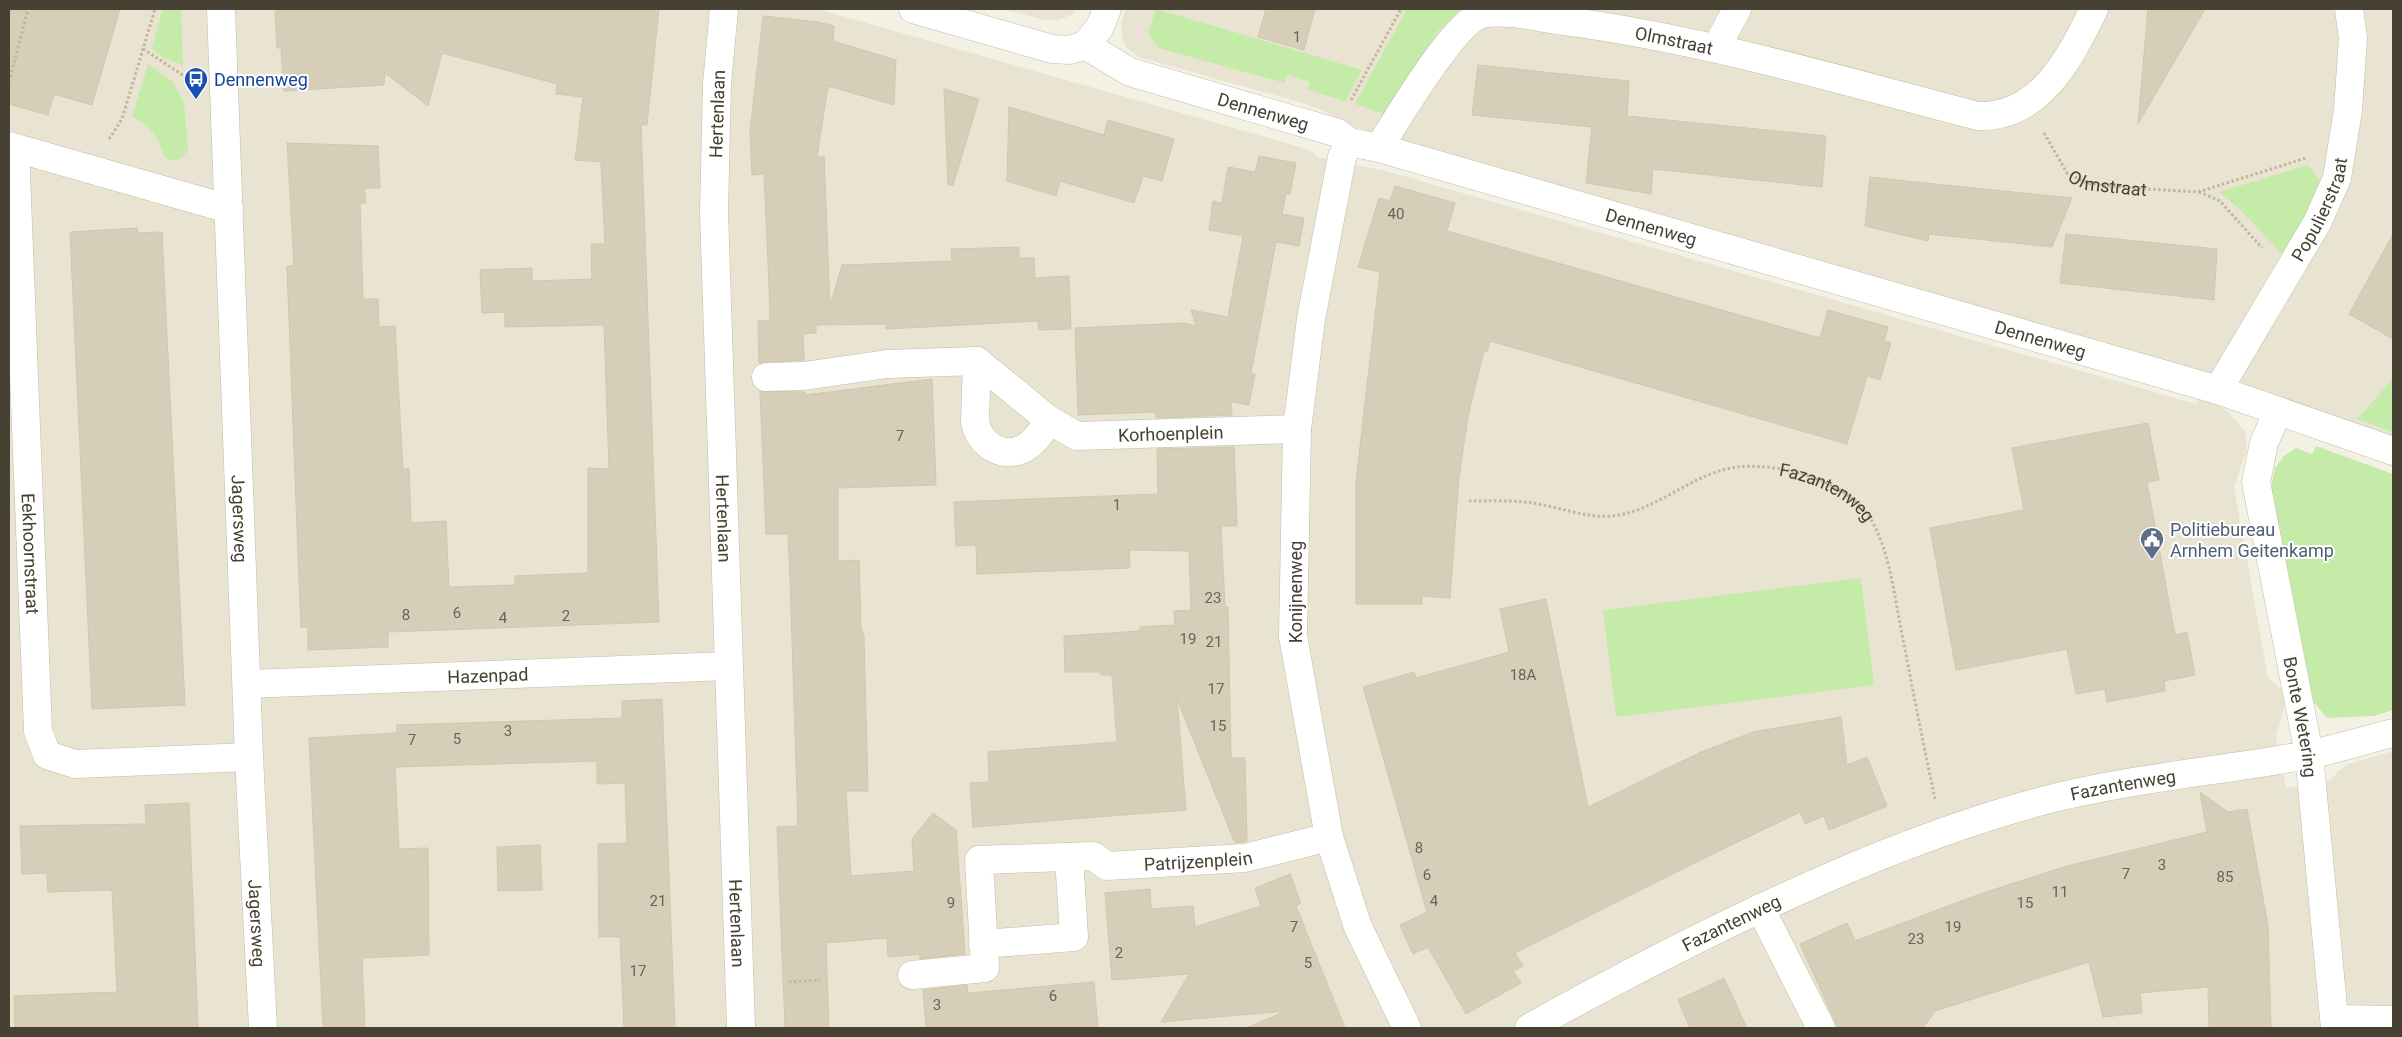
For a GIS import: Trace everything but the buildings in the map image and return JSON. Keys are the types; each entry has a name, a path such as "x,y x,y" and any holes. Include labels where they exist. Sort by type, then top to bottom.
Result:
{"street":[{"name":"Jagersweg","path":"221,9 248,684 249,757 263,1028"},
{"name":"Hertenlaan","path":"724,9 718,84 714,212 741,1028"},
{"path":"913,9 1052,49 1070,50 1085,45 1100,27 1107,9"},
{"path":"1716,48 1737,9"},
{"name":"Olmstraat","path":"1379,148 1420,82 1460,31 1481,14 1509,14 1615,27 1716,48 1978,116 1996,117 2028,104 2043,90 2062,67 2094,9"},
{"name":"Populierstraat","path":"2218,390 2317,223 2337,178 2348,110 2353,38 2348,9"},
{"name":"Dennenweg","path":"1085,45 1130,72 1343,138 2218,390 2393,451"},
{"name":"Konijnenweg","path":"1343,138 1342,157 1311,320 1297,429 1293,636 1329,837 1358,927 1407,1028"},
{"name":"Eekhoornstraat","path":"229,209 12,147 38,731 47,755 75,764 249,757"},
{"path":"766,377 804,376 887,364 977,361 975,422 977,430 984,441 999,451 1013,452 1032,443 1049,420"},
{"name":"Korhoenplein","path":"977,361 1049,420 1077,436 1297,429"},
{"name":"Bonte Wetering","path":"2278,411 2264,443 2256,482 2309,754 2335,1024"},
{"name":"Hazenpad","path":"248,684 729,666"},
{"name":"Fazantenweg","path":"1529,1028 1628,973 1760,908 1836,874 1941,832 2061,796 2191,772 2309,754 2393,733"},
{"name":"Patrijzenplein","path":"912,975 984,968 980,860 1093,856 1107,866 1245,858 1329,837"},
{"path":"984,944 1074,937 1069,857"},
{"path":"1760,908 1821,1028"},
{"path":"2335,1024 2393,1020"}],"path":[{"path":"9,82 28,9"},
{"path":"107,142 122,120 155,9"},
{"path":"1343,138 1350,102 1401,9"},
{"path":"143,49 194,82"},
{"name":"Olmstraat","path":"2028,104 2067,173 2087,183 2198,192 2224,204 2286,275"},
{"name":"Olmstraat","path":"2198,192 2309,157 2341,152"},
{"name":"Fazantenweg","path":"1469,501 1532,503 1586,514 1610,516 1637,510 1688,484 1736,467 1756,467 1796,473 1847,493 1873,523 1890,571 1941,832"},
{"path":"789,982 820,980"}],"shaded area":[{"path":"9,9 818,9 1300,147 1313,152 1317,157 1386,171 2196,404 2199,395 2205,396 2227,411 2245,431 2247,449 2234,487 2268,678 2285,692 2284,707 2276,737 2286,788 2331,780 2338,771 2349,764 2393,751 2393,1028 9,1028"},
{"path":"1004,9 1077,9 1071,15 1058,20 1045,20"},
{"path":"1126,9 2393,9 2393,442 1347,125 1326,112 1306,104 1139,57 1126,47 1122,37 1121,24"}],"green space":[{"path":"163,9 181,9 183,65 162,57 152,48"},
{"path":"1156,9 1362,70 1345,101 1307,90 1310,82 1287,75 1285,83 1158,48 1148,33"},
{"path":"1407,9 1461,9 1438,31 1387,115 1355,104"},
{"path":"148,64 173,82 184,103 188,149 183,157 174,161 164,157 157,138 149,128 132,117"},
{"path":"2308,165 2320,180 2318,190 2304,218 2282,254 2240,209 2219,192"},
{"path":"2393,379 2393,432 2357,419"},
{"path":"2316,446 2393,474 2393,710 2374,716 2327,718 2306,693 2268,502 2275,468 2284,456 2296,448 2312,454"},
{"path":"1861,578 1874,685 1616,717 1603,610"}],"place":[{"name":"Dennenweg","path":"196,100"},
{"name":"Politiebureau Arnhem Geitenkamp","path":"2152,560"}]}
